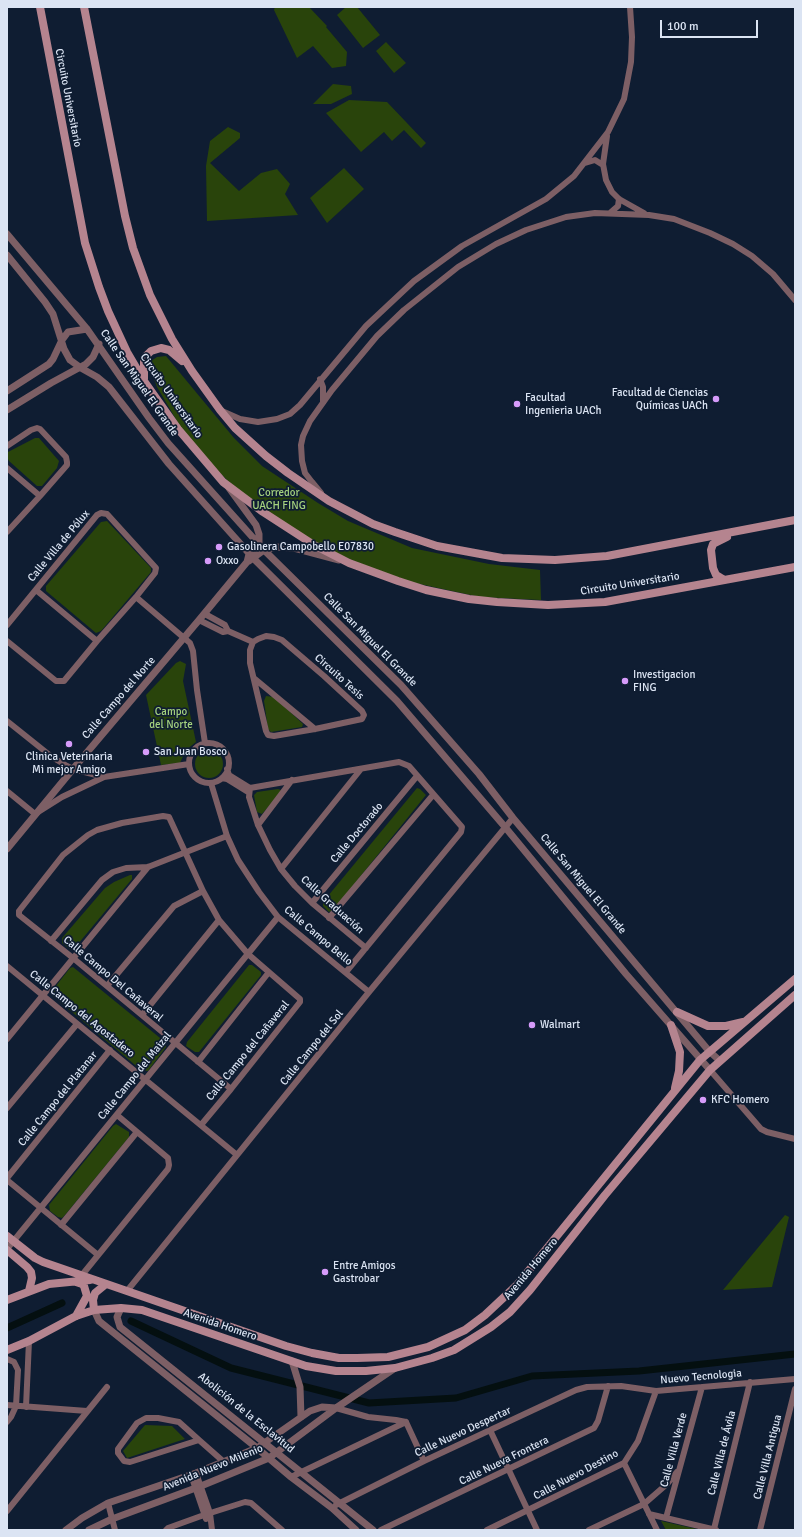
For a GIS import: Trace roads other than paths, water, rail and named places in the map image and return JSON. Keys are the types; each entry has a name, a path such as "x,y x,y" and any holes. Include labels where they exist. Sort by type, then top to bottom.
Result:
{"main road":[{"name":"Circuito Universitario","path":"40,7 85,243 99,288 127,352 144,381 178,429 223,482 288,529 349,563 426,590 469,599 548,605 604,602 795,567"},
{"path":"84,7 125,216 133,248 142,274 159,315 192,371 235,428 266,456 329,501 373,524 437,546 502,558 555,560 607,556 795,520"},
{"path":"144,381 143,366 145,357 155,349 161,348 169,350 192,371"},
{"path":"724,580 716,575 713,568 711,547 732,532"},
{"name":"Avenida Homero","path":"10,1239 35,1258 82,1276 282,1345 312,1353 339,1358 388,1357 428,1347 465,1330 485,1315 517,1285 700,1060 795,979"},
{"name":"Avenida Homero","path":"7,1350 29,1341 76,1316 94,1310 121,1308 142,1310 306,1366 336,1371 366,1371 395,1368 432,1358 454,1350 491,1327 510,1312 530,1290 605,1195 710,1070 719,1060 795,995"},
{"path":"677,1012 708,1026 726,1026 746,1022"},
{"path":"671,1025 678,1044 680,1062 678,1079 674,1092"},
{"path":"7,1250 31,1272 32,1278 28,1291"},
{"path":"7,1300 49,1284 95,1280"},
{"path":"72,1281 82,1284 86,1290 87,1296 76,1316"},
{"path":"94,1310 93,1300 95,1293 106,1284"}],"street":[{"path":"220,410 240,419 250,421 268,421 277,419 295,410 366,326 414,281 462,246 546,199 566,184 585,163 608,132 621,106 627,84 632,49 630,7"},
{"path":"608,132 604,148 603,165 606,180 612,192 619,199 632,208 649,215"},
{"path":"585,163 595,160 603,165"},
{"path":"610,213 618,206 619,199"},
{"path":"329,501 305,473 301,452 303,436 306,429 323,402 377,336 404,310 458,267 510,237 545,223 580,214 610,213 649,215 669,218 701,228 737,246 752,256 773,274 795,300"},
{"name":"Calle San Miguel El Grande","path":"7,234 88,329 158,431 264,550 401,685 479,774 513,818 709,1051 719,1060"},
{"path":"7,255 53,314 64,349 70,360 98,377 109,387 169,464 250,559 386,689 505,827 626,974 761,1129 795,1139"},
{"path":"7,391 49,364 68,332 88,329"},
{"path":"7,410 51,383 81,368 93,357 99,344"},
{"path":"320,379 323,391 323,402"},
{"path":"7,446 31,430 37,428 40,429 66,457 66,465 7,532"},
{"path":"7,468 40,496"},
{"path":"223,482 256,525 259,534 259,544"},
{"name":"Calle Villa de Pólux","path":"7,625 97,515 104,513 107,514 156,568 155,573 136,597 97,641 67,680 60,682 56,681 7,641"},
{"name":"Calle Campo del Norte","path":"7,849 205,614 250,559 259,544"},
{"path":"264,550 276,547 294,548 349,563"},
{"name":"Calle Campo del Norte","path":"250,559 264,550"},
{"path":"36,590 97,641"},
{"path":"136,597 185,637 190,643 193,651 205,743"},
{"path":"205,614 225,625 228,631"},
{"path":"200,620 223,632 228,631 253,642"},
{"name":"Circuito Tesis","path":"266,636 282,640 362,711 364,717 360,721 274,736 268,735 250,663 250,650 253,642 266,636"},
{"path":"255,680 315,729"},
{"path":"7,721 52,757 73,769 104,777"},
{"path":"205,743 216,744 225,752 229,762 222,778 211,783 198,780 193,776 188,764 191,753 195,748 205,743"},
{"path":"222,778 249,789 292,780 399,762 406,764 434,795 329,918"},
{"path":"7,791 35,814 62,797 104,777 188,764"},
{"path":"227,769 229,775 249,789"},
{"path":"281,869 361,769"},
{"name":"Calle Doctorado","path":"312,903 417,776"},
{"path":"258,825 292,780"},
{"name":"Calle Campo Bello","path":"211,783 227,836 246,872 278,917 369,992"},
{"name":"Calle Graduación","path":"249,789 250,805 270,850 281,869 312,903 366,948"},
{"name":"Calle Graduación","path":"346,972 462,829 434,795"},
{"name":"Calle Campo del Cañaveral","path":"19,915 19,910 63,855 76,843 97,830 122,823 166,816 170,818 203,891 219,920 248,954 300,998 300,1002 201,1125"},
{"name":"Calle Campo del Sol","path":"124,1290 237,1155 513,818"},
{"path":"51,941 107,876 120,869 148,867 227,836"},
{"path":"7,1039 148,867"},
{"path":"107,986 174,906 203,891"},
{"name":"Calle Campo Del Cañaveral","path":"19,915 107,986 230,1089"},
{"name":"Calle Campo del Maizal","path":"7,1250 10,1239 40,1208 278,917"},
{"path":"142,1015 219,920"},
{"name":"Calle Campo del Agostadero","path":"7,966 237,1155"},
{"path":"198,1062 269,972"},
{"path":"7,1108 77,1024"},
{"path":"7,1026 13,1031"},
{"name":"Calle Campo del Platanar","path":"7,1179 110,1050"},
{"path":"82,1276 169,1166 168,1158 116,1115"},
{"path":"61,1225 137,1132"},
{"path":"7,1179 98,1255"},
{"name":"Abolición de la Esclavitud","path":"121,1308 116,1318 120,1326 373,1530"},
{"name":"Abolición de la Esclavitud","path":"94,1310 98,1321 291,1477 332,1508 356,1530"},
{"path":"26,1407 29,1341"},
{"path":"7,1359 14,1362 18,1370 16,1406 7,1422"},
{"path":"292,1361 300,1387 301,1417"},
{"name":"Avenida Nuevo Milenio","path":"89,1530 112,1518 198,1487 269,1458 336,1408 358,1395 395,1368"},
{"name":"Nuevo Tecnologia","path":"608,1386 656,1390 702,1388 795,1378"},
{"name":"Calle Villa de Ávila","path":"715,1530 750,1382"},
{"name":"Calle Nuevo Despertar","path":"332,1508 424,1461 576,1390 586,1387 608,1386"},
{"name":"Calle Nueva Frontera","path":"381,1530 594,1428 598,1420 608,1386"},
{"path":"7,1511 107,1387"},
{"name":"Calle Villa Verde","path":"666,1518 702,1388"},
{"name":"Calle Villa Antigua","path":"760,1530 795,1389"},
{"name":"Calle Nuevo Destino","path":"487,1530 624,1463 638,1441 656,1390"},
{"path":"7,1405 87,1411"},
{"name":"Avenida Nuevo Milenio","path":"66,1530 82,1518 108,1504 194,1474 257,1448 310,1411 322,1407 336,1408"},
{"path":"336,1408 368,1417 406,1422"},
{"path":"199,1440 130,1462 124,1461 118,1456 118,1449 137,1423 146,1418 158,1418 178,1422 199,1440 224,1462"},
{"path":"406,1422 424,1461"},
{"path":"291,1477 406,1422"},
{"path":"490,1430 537,1530"},
{"path":"624,1463 657,1530"},
{"path":"589,1530 644,1504 667,1484 680,1469"},
{"path":"194,1474 212,1529"},
{"path":"166,1530 207,1514 248,1502 282,1530"},
{"path":"108,1504 115,1530"},
{"path":"649,1514 715,1530"}],"waterway":[{"path":"7,1328 62,1303"},
{"path":"131,1321 231,1368 369,1403 456,1398 532,1376 639,1371 795,1354"}],"place":[{"name":"Facultad de Ciencias Químicas UACh","path":"716,399"},
{"name":"Facultad Ingenieria UACh","path":"517,404"},
{"name":"Gasolinera Campobello E07830","path":"219,547"},
{"name":"Oxxo","path":"208,561"},
{"name":"Investigacion FING","path":"625,681"},
{"name":"Clinica Veterinaria Mi mejor Amigo","path":"69,744"},
{"name":"San Juan Bosco","path":"146,752"},
{"name":"Walmart","path":"532,1025"},
{"name":"KFC Homero","path":"703,1100"},
{"name":"Entre Amigos Gastrobar","path":"325,1272"}],"park label":[{"name":"Corredor UACH FING","path":"279,499"},
{"name":"Campo del Norte","path":"171,718"}]}
